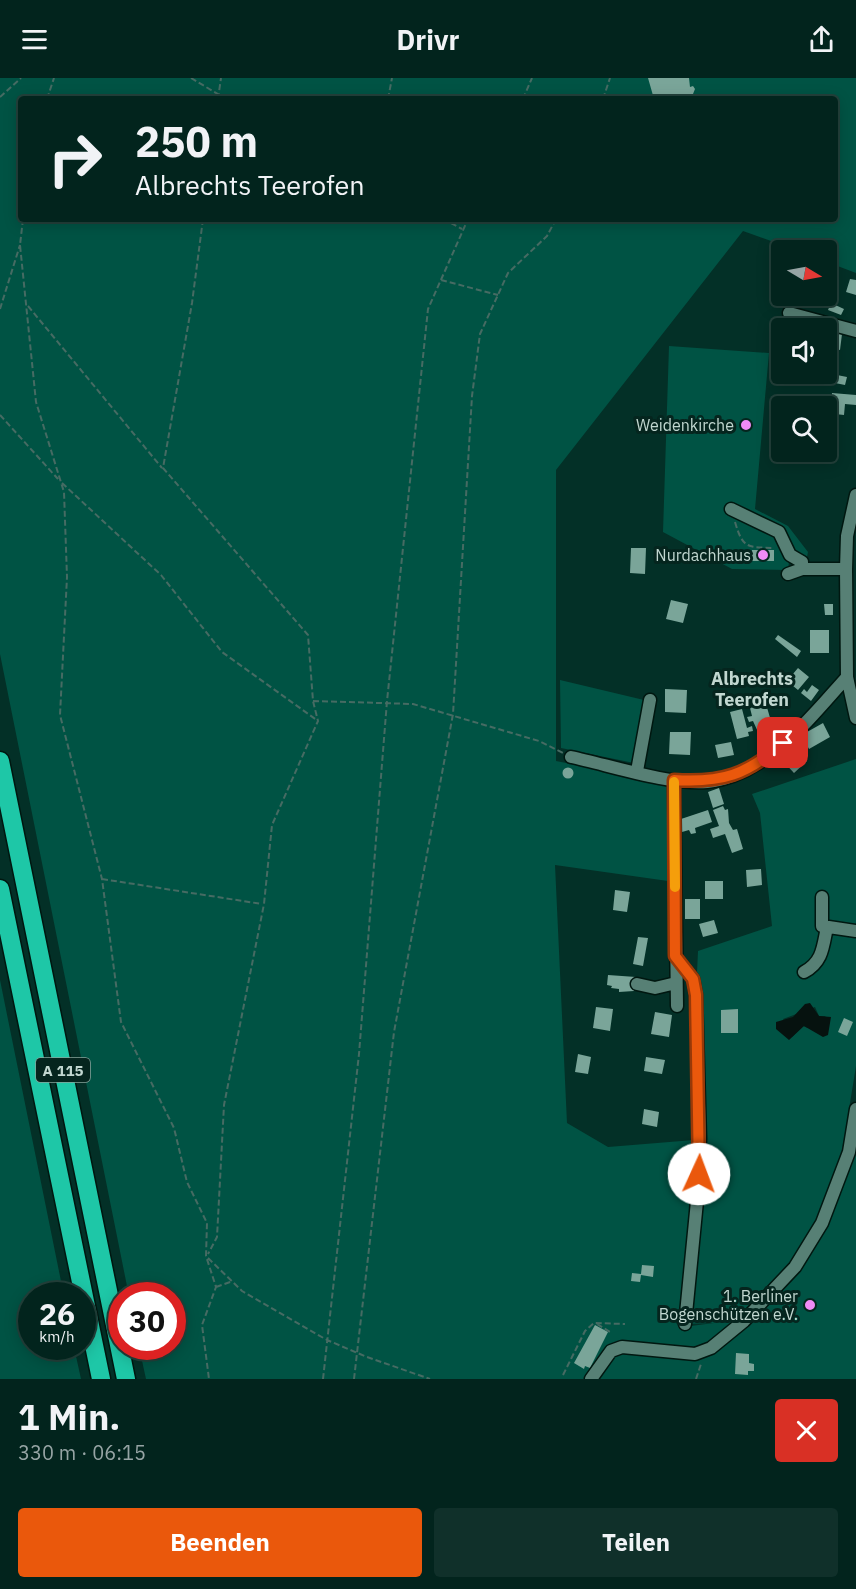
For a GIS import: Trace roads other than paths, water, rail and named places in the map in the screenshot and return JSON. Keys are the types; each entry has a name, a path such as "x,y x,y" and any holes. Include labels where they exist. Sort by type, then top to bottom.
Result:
{"highway":[{"name":"A 115","path":"0,761 126,1379"},
{"name":"A 115","path":"0,888 101,1379"}],"street":[{"path":"789,313 856,331"},
{"path":"856,495 847,536 846,569 848,677 856,718"},
{"path":"731,509 779,531 790,555 802,562 802,569"},
{"path":"788,574 802,569 846,569"},
{"path":"571,757 671,781 707,782 743,772 770,755 797,731 848,677"},
{"path":"637,771 650,699"},
{"path":"671,781 677,1006"},
{"path":"822,897 822,926 856,931"},
{"path":"804,972 814,967 820,958 827,927"},
{"path":"675,956 693,979 698,1083 698,1191 685,1324"},
{"path":"637,984 655,987 676,983"},
{"path":"591,1379 607,1356 622,1347 695,1354 711,1348 744,1321 795,1267 822,1223 849,1152 856,1109"}],"place":[{"name":"Weidenkirche","path":"746,425"},
{"name":"Nurdachhaus","path":"763,555"},
{"name":"1. Berliner Bogenschützen e.V.","path":"810,1305"}],"district":[{"name":"Albrechts Teerofen","path":"752,688"}]}
